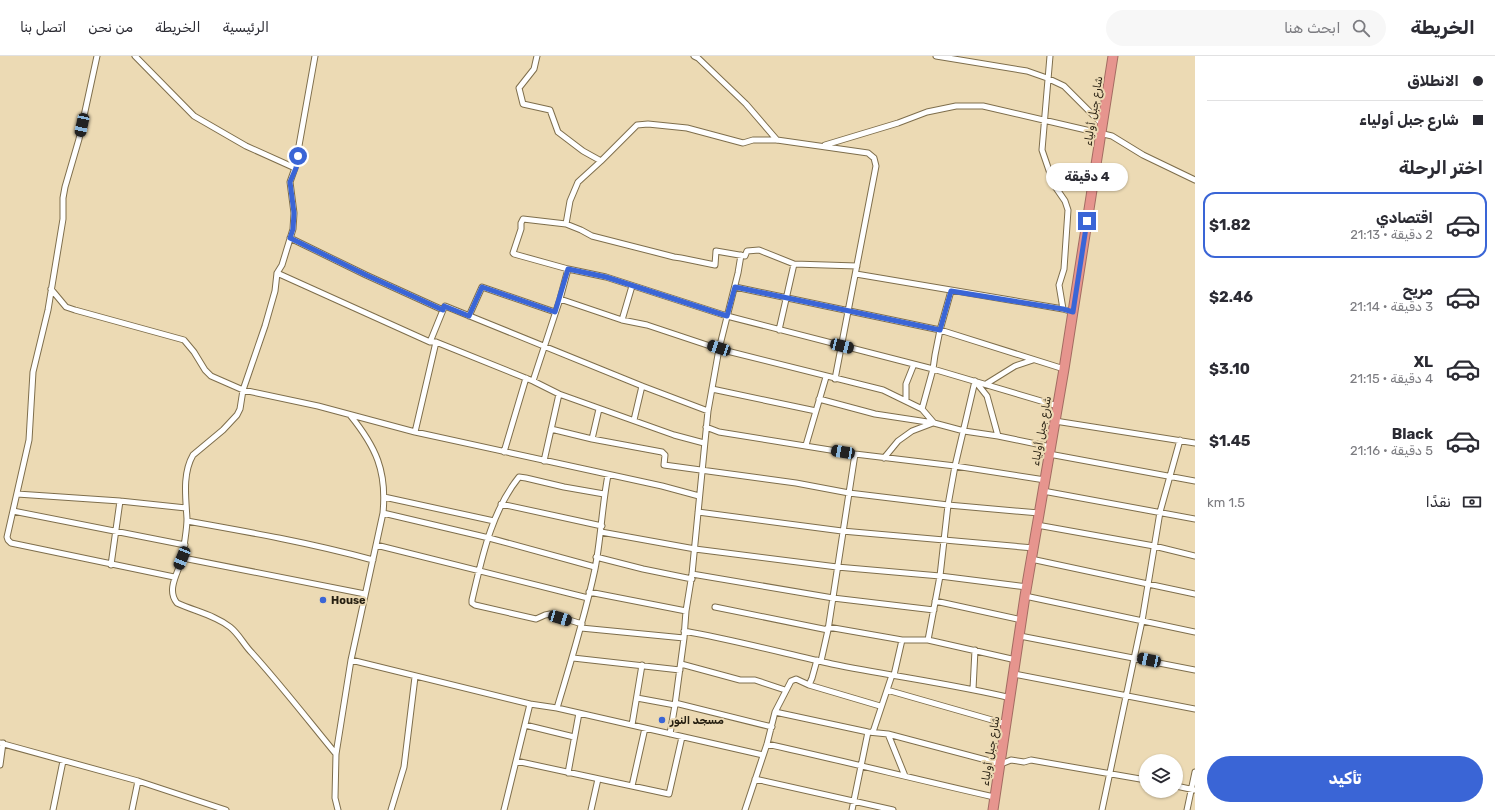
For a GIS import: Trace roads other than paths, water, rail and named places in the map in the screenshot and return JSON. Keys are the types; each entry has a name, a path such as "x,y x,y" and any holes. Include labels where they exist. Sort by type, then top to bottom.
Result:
{"highway":[{"name":"شارع جبل أولياء","path":"993,810 1031,560 1058,406 1113,56"}],"street":[{"path":"97,56 79,139 65,187 63,198 63,219 48,310 33,372 29,440 7,537 11,543 174,577"},
{"path":"135,56 194,116 246,146 296,168"},
{"path":"315,56 296,168 290,182 294,213 293,229 282,265 278,273 265,326 243,390 240,409 237,415 223,430 193,455 190,460 186,474 187,521 184,545 182,558 174,577 173,594 177,603 230,626 246,647 270,672 336,754"},
{"path":"536,56 534,69 518,88 523,104 550,110 558,132 583,151 601,161"},
{"path":"694,56 698,58 746,104 778,140"},
{"path":"936,56 1027,71 1047,78 1064,86 1102,124"},
{"path":"1050,56 1042,150 1054,185 1065,201 1068,210 1064,269 1059,285 1063,309"},
{"path":"823,146 898,123 927,112 956,106 983,106 1112,136 1143,155 1195,180"},
{"path":"566,224 570,201 578,182 637,125 648,124 687,128 743,143 753,140 778,140 868,153 872,155 876,166 835,379"},
{"path":"857,266 794,264 759,250 747,251 745,256 741,254 716,251 714,265 681,258 674,258 592,236 566,224 523,219 521,223 522,229 513,253 568,269 606,277 727,316 933,369 1058,406"},
{"path":"290,238 443,310"},
{"path":"670,734 692,577 701,470 708,411 719,348 735,287 741,254"},
{"path":"779,330 794,264"},
{"path":"532,381 560,299 568,269"},
{"path":"278,273 430,342 436,342 526,378 559,394 674,435 704,443"},
{"path":"856,274 1063,309 1073,312"},
{"path":"622,320 632,286"},
{"path":"469,316 482,287 555,312"},
{"path":"735,287 940,330 1064,369"},
{"path":"51,289 66,307 184,340 205,370 211,376 243,390 318,406 415,432 699,496"},
{"path":"922,409 933,369 940,330 951,291"},
{"path":"560,299 622,320 647,325 719,348 826,377 883,390 922,409 934,422"},
{"path":"430,342 444,306 708,411"},
{"path":"415,432 436,342"},
{"path":"986,384 1015,366 1034,359"},
{"path":"906,400 906,384 914,364"},
{"path":"806,445 826,377"},
{"path":"504,452 526,378"},
{"path":"928,640 940,576 948,505 955,466 975,381"},
{"path":"975,381 987,396 998,436"},
{"path":"634,420 642,386"},
{"path":"712,389 816,411"},
{"path":"544,461 559,394"},
{"path":"819,399 875,414 934,422 964,431 998,436 1050,451 1195,481"},
{"path":"592,439 599,409"},
{"path":"338,810 335,798 336,754 351,660 383,514 384,497 382,477 374,449 363,431 350,415"},
{"path":"1055,421 1195,443"},
{"path":"884,458 898,440 912,431 934,422"},
{"path":"706,427 719,432 855,454 955,466 1045,480"},
{"path":"551,429 592,439 662,452 665,455 664,465 796,482 849,493 948,505 1039,513"},
{"path":"1102,810 1142,621 1160,512 1180,440"},
{"path":"809,685 819,660 828,629 855,454"},
{"path":"557,708 573,658 595,567 602,526 604,494 608,475"},
{"path":"604,494 518,477 510,487 494,521 479,571 472,602 475,605 536,619 550,614 581,626 684,638"},
{"path":"1043,491 1195,519"},
{"path":"17,494 120,501 186,508"},
{"path":"384,497 494,521"},
{"path":"111,565 117,532 120,501"},
{"path":"501,504 602,526"},
{"path":"13,511 184,545"},
{"path":"698,512 842,531 1034,548"},
{"path":"383,514 489,538 595,567"},
{"path":"187,521 285,538 373,560"},
{"path":"1037,525 1154,546 1195,556"},
{"path":"601,532 695,548 837,567 940,576 1026,592 1142,621 1195,632"},
{"path":"376,545 588,598"},
{"path":"596,557 643,569 692,577 833,598 934,610"},
{"path":"182,558 365,594"},
{"path":"1031,560 1195,594"},
{"path":"589,592 686,612"},
{"path":"935,601 1022,620"},
{"path":"715,607 828,629 902,640 928,640 1016,660"},
{"path":"684,631 719,637 819,660 972,689 1011,698"},
{"path":"1020,636 1195,670"},
{"path":"852,810 861,764 880,706 893,675 902,640"},
{"path":"972,689 975,650"},
{"path":"573,658 642,666 680,667 740,680 755,680 785,690"},
{"path":"351,660 415,677 530,704 580,713 763,755"},
{"path":"632,725 642,666"},
{"path":"1014,674 1195,709"},
{"path":"391,810 404,767 415,677"},
{"path":"745,810 767,744 775,712 785,690 791,681 796,679 809,685 880,706"},
{"path":"887,690 1006,724"},
{"path":"637,698 675,704 772,727"},
{"path":"504,810 530,704"},
{"path":"775,712 871,732 888,734 1001,764 1011,760 1024,762 1031,760 1139,779"},
{"path":"568,773 580,713"},
{"path":"525,725 574,737"},
{"path":"632,786 645,728"},
{"path":"888,734 905,776"},
{"path":"516,761 669,794 682,737"},
{"path":"0,765 2,743 138,781 226,810"},
{"path":"767,744 861,764 994,797"},
{"path":"53,810 63,761"},
{"path":"1187,810 1193,789 1195,772"},
{"path":"591,810 598,779"},
{"path":"755,779 854,800 892,810"},
{"path":"132,810 138,781"},
{"path":"1183,787 1193,789"}],"place":[{"name":"House","path":"323,600"},
{"name":"مسجد النور","path":"662,720"}]}
